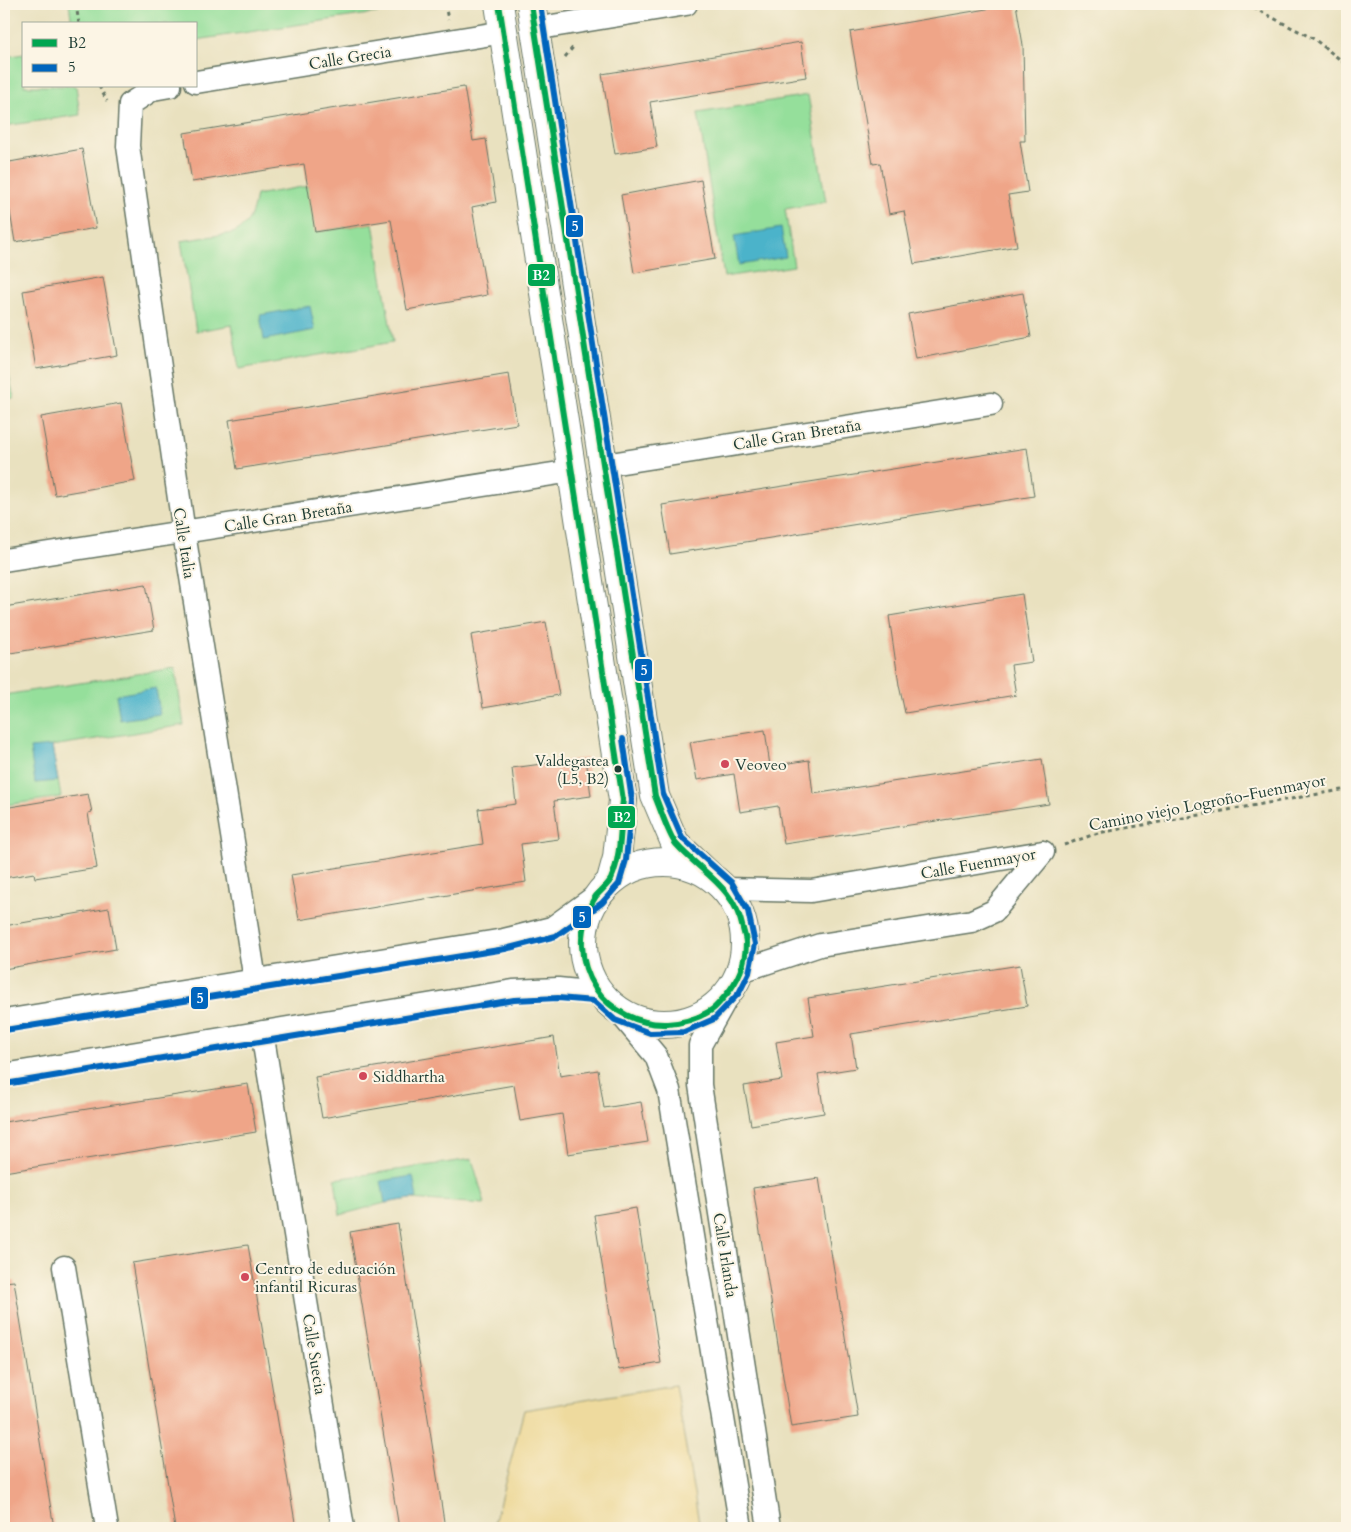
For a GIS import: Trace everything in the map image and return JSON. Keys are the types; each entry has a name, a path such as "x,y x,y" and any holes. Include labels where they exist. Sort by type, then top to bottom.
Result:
{"main road":[{"path":"499,4 623,800 617,858 604,888 585,920 582,945 586,971 598,993 620,1013 650,1024 682,1023 710,1011 737,980 746,942 740,914 718,883 676,843 655,796 532,16"},
{"path":"604,888 634,867 660,862 686,864 718,883"}],"street":[{"path":"532,16 686,4"},
{"name":"Calle Grecia","path":"198,82 504,32"},
{"name":"Calle Italia","path":"159,88 153,89 130,104 128,146 184,533 255,980"},
{"name":"Calle Gran Bretaña","path":"604,464 991,404"},
{"name":"Calle Gran Bretaña","path":"4,560 572,471"},
{"name":"Calle Fuenmayor","path":"718,883 811,892 1043,852"},
{"name":"Calle Fuenmayor","path":"737,980 820,945 972,922 994,911 1043,852"},
{"path":"4,1021 504,940 552,928 604,888"},
{"name":"Calle Irlanda","path":"737,980 700,1045 700,1085 769,1528"},
{"path":"4,1075 513,991 558,989 598,993"},
{"name":"Calle Irlanda","path":"620,1013 656,1056 669,1090 741,1528"},
{"name":"Calle Suecia","path":"262,1032 343,1528"},
{"path":"64,1267 107,1528"}],"path":[{"path":"76,4 80,22"},
{"path":"1246,4 1314,39 1347,65"},
{"name":"Camino viejo Logroño-Fuenmayor","path":"1043,852 1098,833 1347,789"}],"green space":[{"path":"69,4 435,4 198,40 198,22 72,22"},
{"path":"22,54 22,88 76,88 80,115 4,126 4,57"},
{"path":"808,95 826,202 785,209 794,266 724,277 698,113"},
{"path":"308,186 316,232 373,223 393,342 239,369 232,325 196,331 181,241 233,233 247,222 254,207 256,195"},
{"path":"4,353 14,398 4,399"},
{"path":"175,668 184,725 52,746 61,797 6,805 4,790 4,695"},
{"path":"472,1159 485,1204 410,1199 385,1203 340,1215 335,1179"}],"sand":[{"path":"675,1385 700,1528 493,1528 524,1410"}],"water":[{"path":"781,228 786,257 739,265 734,236"},
{"path":"310,306 315,330 264,340 260,315"},
{"path":"156,688 160,714 120,720 116,695"},
{"path":"52,746 58,781 35,783 30,748"},
{"path":"413,1176 417,1198 385,1203 381,1181"}],"building":[{"path":"1016,4 1023,45 1025,141 1020,141 1028,192 1008,195 1017,246 914,264 904,211 889,214 880,163 873,164 850,32"},
{"path":"801,42 806,77 650,102 657,147 615,154 602,74"},
{"path":"464,87 473,141 486,139 496,202 472,207 487,295 407,310 391,220 315,232 304,164 192,182 184,133"},
{"path":"82,149 96,228 15,242 4,176 4,163"},
{"path":"701,180 715,259 634,273 621,195"},
{"path":"103,277 117,355 36,369 23,291"},
{"path":"1023,293 1031,337 916,359 908,314"},
{"path":"509,374 517,424 237,469 229,420"},
{"path":"121,403 135,481 55,495 41,417"},
{"path":"1027,448 1034,496 670,554 662,505"},
{"path":"146,584 154,630 4,654 4,607"},
{"path":"1022,594 1032,662 1011,665 1016,695 905,713 889,616"},
{"path":"546,622 559,695 483,708 471,635"},
{"path":"765,730 770,766 809,760 813,794 1042,759 1049,804 784,844 778,806 740,812 734,774 697,780 690,742"},
{"path":"586,758 591,796 554,801 559,839 521,844 526,882 299,920 291,875 483,844 478,809 516,804 512,768"},
{"path":"88,794 92,812 88,813 97,868 35,878 34,873 4,878 4,808"},
{"path":"109,908 116,949 4,969 4,926"},
{"path":"1020,965 1027,1006 851,1034 856,1068 818,1074 824,1113 751,1125 744,1086 782,1080 776,1042 814,1036 808,998"},
{"path":"554,1037 560,1076 598,1070 604,1108 641,1102 648,1142 568,1154 562,1114 520,1121 514,1085 322,1118 315,1077"},
{"path":"248,1084 256,1132 4,1172 4,1122"},
{"path":"819,1178 858,1417 791,1427 753,1188"},
{"path":"636,1208 661,1363 619,1370 594,1215"},
{"path":"398,1224 445,1528 399,1528 350,1232"},
{"path":"248,1245 296,1528 175,1528 132,1263"},
{"path":"14,1281 54,1528 4,1528 4,1282"}],"transit line":[{"name":"B2","path":"499,4 623,800 619,850 615,870 610,881 596,896 590,907 585,920 582,946 586,969 596,988 609,1004 626,1015 646,1022 667,1024 689,1020 710,1011 716,1006 738,977 745,957 746,941 739,914 733,902 725,891 686,855 673,840 655,796 531,4"},
{"name":"5","path":"5,1084 514,1000 558,998 594,1001 615,1020 650,1033 684,1032 714,1019 739,993 749,973 755,944 748,911 732,883 682,838 663,794 540,4"},
{"name":"5","path":"5,1030 505,949 556,936 602,903 619,884 626,860 632,800 623,739"}],"place":[{"name":"Veoveo","path":"725,764"},
{"name":"Valdegastea (L5, B2)","path":"618,769"},
{"name":"Siddhartha","path":"363,1076"},
{"name":"Centro de educación infantil Ricuras","path":"245,1277"}]}
